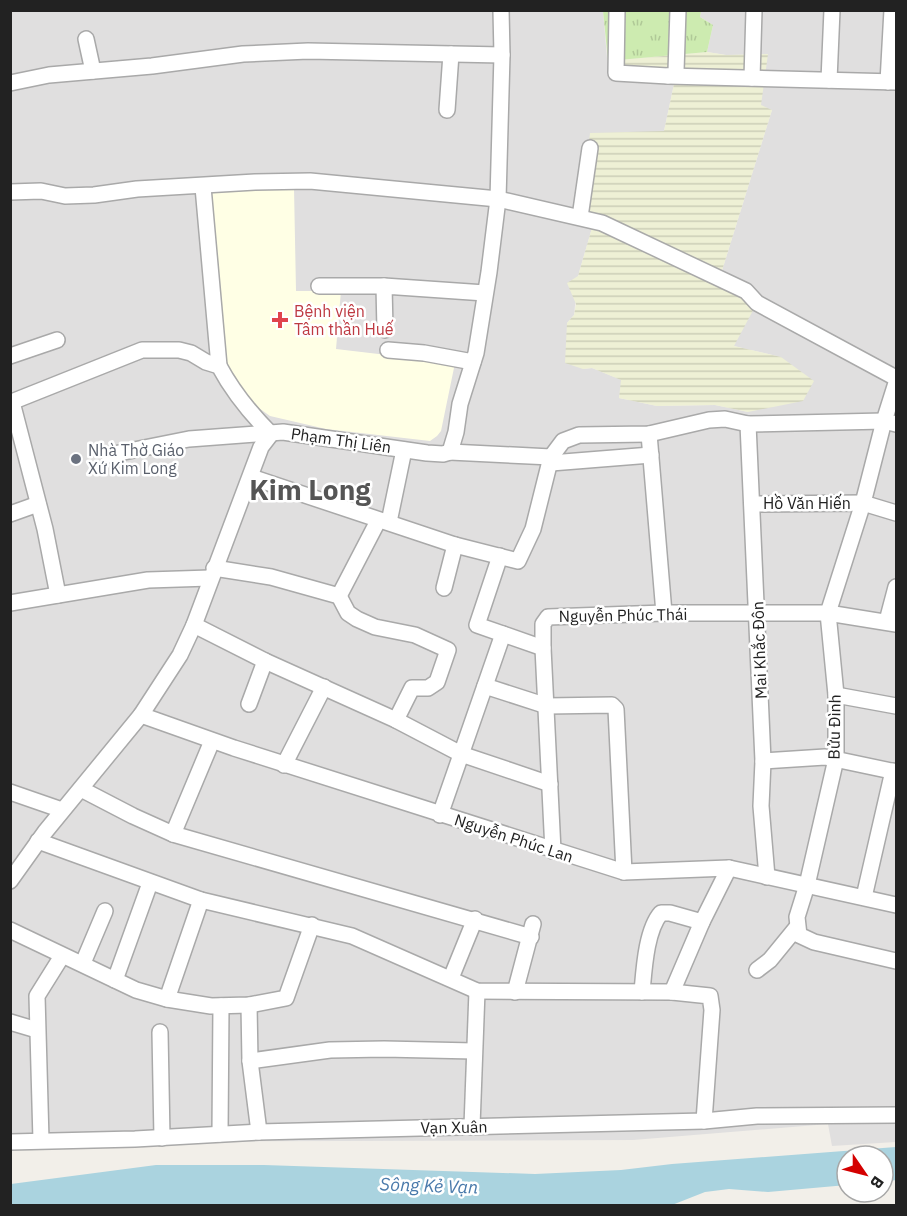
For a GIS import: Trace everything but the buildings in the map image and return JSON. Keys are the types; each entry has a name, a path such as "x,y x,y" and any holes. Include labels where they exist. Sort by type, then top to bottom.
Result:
{"street":[{"path":"450,452 460,404 476,353 498,199 501,10"},
{"path":"617,10 616,74 892,82 892,10"},
{"path":"668,76 674,73 676,68 678,10"},
{"path":"752,78 754,10"},
{"path":"829,80 832,10"},
{"path":"86,39 93,71"},
{"path":"10,83 49,75 243,54 297,51 502,55"},
{"path":"447,110 451,54"},
{"path":"580,217 590,148"},
{"path":"10,192 41,191 65,196 94,195 137,189 310,181 498,199 602,223 746,291 757,303 897,378"},
{"path":"203,187 219,366 231,389 271,434"},
{"path":"319,286 384,286 485,293"},
{"path":"384,286 385,330"},
{"path":"10,356 57,340"},
{"path":"58,596 13,406 14,401 142,350 179,350 219,366"},
{"path":"388,350 424,353 473,362"},
{"name":"Bửu Đình","path":"797,927 797,917 807,885 836,759 836,695 828,613 890,422 897,383"},
{"path":"251,477 455,545 518,561 533,529 551,460 563,441 579,435 649,434 725,418 748,424 890,422"},
{"name":"Mai Khắc Đôn","path":"748,424 758,613 763,761 761,806 767,877"},
{"name":"Phạm Thị Liên","path":"10,881 62,810 141,715 180,655 194,625 261,447 271,434 283,432 307,434 443,454 450,452 551,460 651,455"},
{"path":"109,454 189,439 254,433 271,434"},
{"path":"649,434 664,613"},
{"path":"339,596 383,521 404,450"},
{"name":"Hồ Văn Hiến","path":"752,504 863,503 897,513"},
{"path":"10,514 38,504"},
{"path":"444,588 455,545"},
{"path":"500,556 477,625 543,648"},
{"path":"10,603 148,580 212,573 271,577 339,596 348,613 357,619 375,627 415,635 448,650 436,682 428,688 412,688 396,720"},
{"path":"892,622 897,587"},
{"name":"Nguyễn Phúc Thái","path":"553,851 543,648 543,624 548,617 664,613 828,613 892,622"},
{"path":"194,625 265,662 396,720 461,754 550,784"},
{"path":"440,815 503,634"},
{"path":"249,704 265,662"},
{"path":"485,686 547,706 612,705 616,709 624,872"},
{"path":"284,765 324,687"},
{"path":"836,695 897,706"},
{"name":"Nguyễn Phúc Lan","path":"141,715 284,765 624,872 729,868 897,905"},
{"path":"173,834 212,741"},
{"path":"763,761 825,757 895,772 864,897"},
{"path":"81,789 173,834 475,920 532,930 515,992"},
{"path":"10,792 62,810"},
{"path":"38,841 201,900 352,936 477,991 672,992 710,996 712,1010 704,1121"},
{"path":"672,992 702,922 729,868"},
{"path":"115,980 150,883"},
{"path":"167,999 201,900"},
{"path":"82,963 105,911"},
{"path":"642,992 646,956 653,925 658,916 661,913 670,912 702,922"},
{"path":"451,978 475,920"},
{"path":"10,930 136,990 167,999 221,1006 249,1005 286,998 312,925"},
{"path":"797,927 799,935 814,942 897,961"},
{"path":"757,970 770,960 797,927"},
{"path":"41,1140 37,996 62,956"},
{"path":"472,1126 477,991"},
{"path":"249,1005 250,1061 259,1132"},
{"path":"220,1134 221,1006"},
{"path":"10,1022 37,1030"},
{"path":"160,1032 162,1138"},
{"path":"250,1061 330,1050 474,1050"},
{"name":"Vạn Xuân","path":"10,1142 162,1138 259,1132 704,1121 757,1116 897,1115"}],"shaded area":[{"path":"11,11 603,11 608,70 674,84 664,131 594,221 578,276 574,315 567,323 583,369 592,368 622,380 619,398 657,406 715,405 748,412 781,357 734,346 720,277 772,110 760,106 767,55 726,55 707,52 713,25 700,17 701,11 896,11 896,1142 835,1144 832,1146 828,1124 633,1140 11,1142"},
{"path":"707,52 726,55 768,54 761,105 772,110 720,277 757,303 734,346 781,357 814,381 803,401 748,412 715,405 657,406 619,398 621,380 592,368 583,369 565,363 567,323 574,315 576,304 567,283 578,276 594,221 580,217 590,133 664,131 674,84 608,70 608,61"},
{"name":"Bệnh viện Tâm thần Huế","path":"294,188 296,291 341,291 336,349 455,363 441,431 430,441 326,429 270,416 249,401 226,371 209,192"}],"green space":[{"path":"603,11 701,11 700,17 713,25 707,52 608,61"}],"water":[{"path":"895,1147 896,1147 895,1180"},
{"name":"Sông Kẻ Vạn","path":"835,1152 835,1186 768,1192 729,1189 705,1192 672,1205 11,1205 11,1184 156,1165 264,1165 535,1174 621,1170"}],"place":[{"name":"Bệnh viện Tâm thần Huế","path":"280,320"},
{"name":"Nhà Thờ Giáo Xứ Kim Long","path":"76,459"}],"district":[{"name":"Kim Long","path":"310,490"}]}
